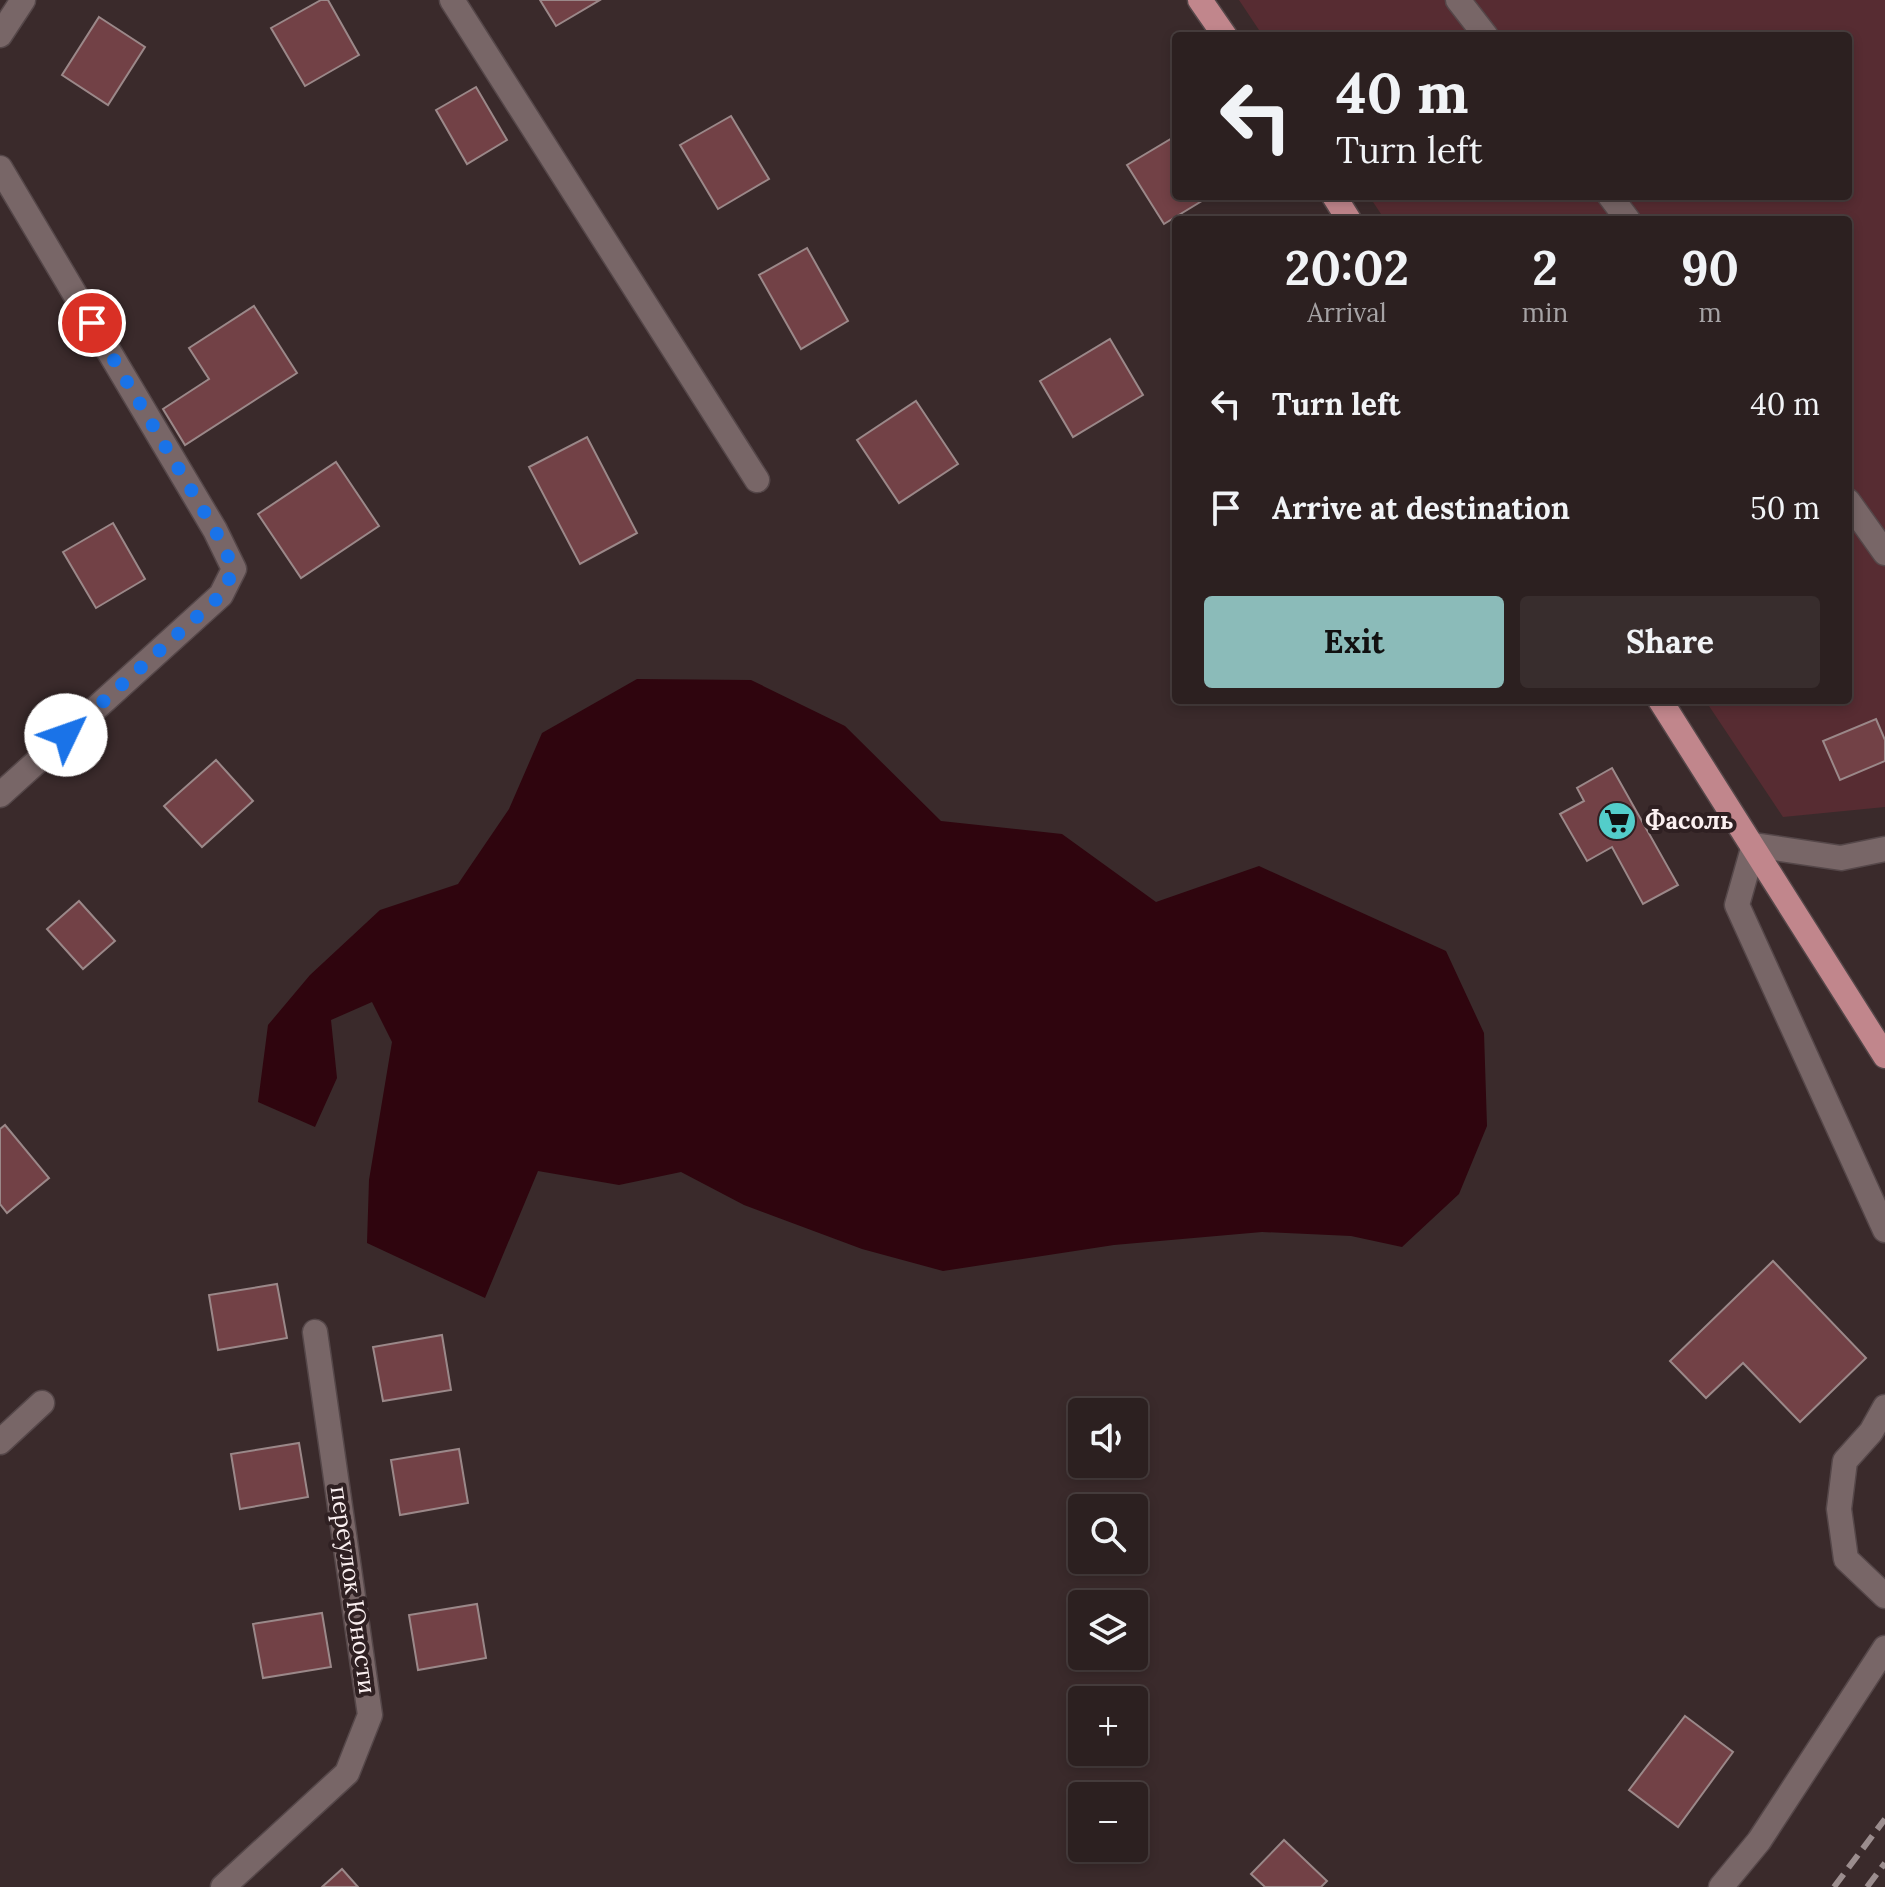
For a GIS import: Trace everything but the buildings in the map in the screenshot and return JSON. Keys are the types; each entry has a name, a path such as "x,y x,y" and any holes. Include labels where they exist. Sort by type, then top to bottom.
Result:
{"main road":[{"path":"1200,0 1222,32"},
{"path":"1663,704 1885,1056"}],"street":[{"path":"0,35 23,0"},
{"path":"452,0 757,480"},
{"path":"1458,0 1483,32"},
{"path":"0,168 215,530 234,569 221,595 0,795"},
{"path":"1852,507 1885,553"},
{"path":"1885,849 1841,858 1754,845 1737,905 1885,1230"},
{"name":"переулок Юности","path":"223,1887 347,1773 370,1715 315,1332"},
{"path":"0,1442 42,1403"},
{"path":"1885,1407 1871,1432 1845,1461 1839,1509 1846,1559 1885,1596"},
{"path":"1721,1887 1759,1841 1885,1648"}],"shaded area":[{"path":"1239,0 1885,0 1885,807 1783,817 1708,704 1852,704 1852,216 1382,216 1372,200 1852,200 1852,32 1260,32"},
{"path":"637,679 751,680 845,726 941,821 1062,834 1156,902 1259,866 1446,951 1484,1033 1487,1126 1459,1194 1402,1247 1351,1236 1262,1232 1114,1245 943,1271 862,1249 744,1205 681,1172 619,1185 538,1171 485,1298 367,1243 369,1180 392,1042 372,1002 331,1020 337,1078 315,1127 258,1102 268,1025 310,975 380,910 458,884 509,809 542,733"}],"railway":[{"path":"1834,1887 1885,1819"},
{"path":"1867,1887 1885,1863"}],"place":[{"name":"Фасоль","path":"1617,821"}],"route":[{"path":"66,735 221,595 234,569 215,530 92,323"}]}
